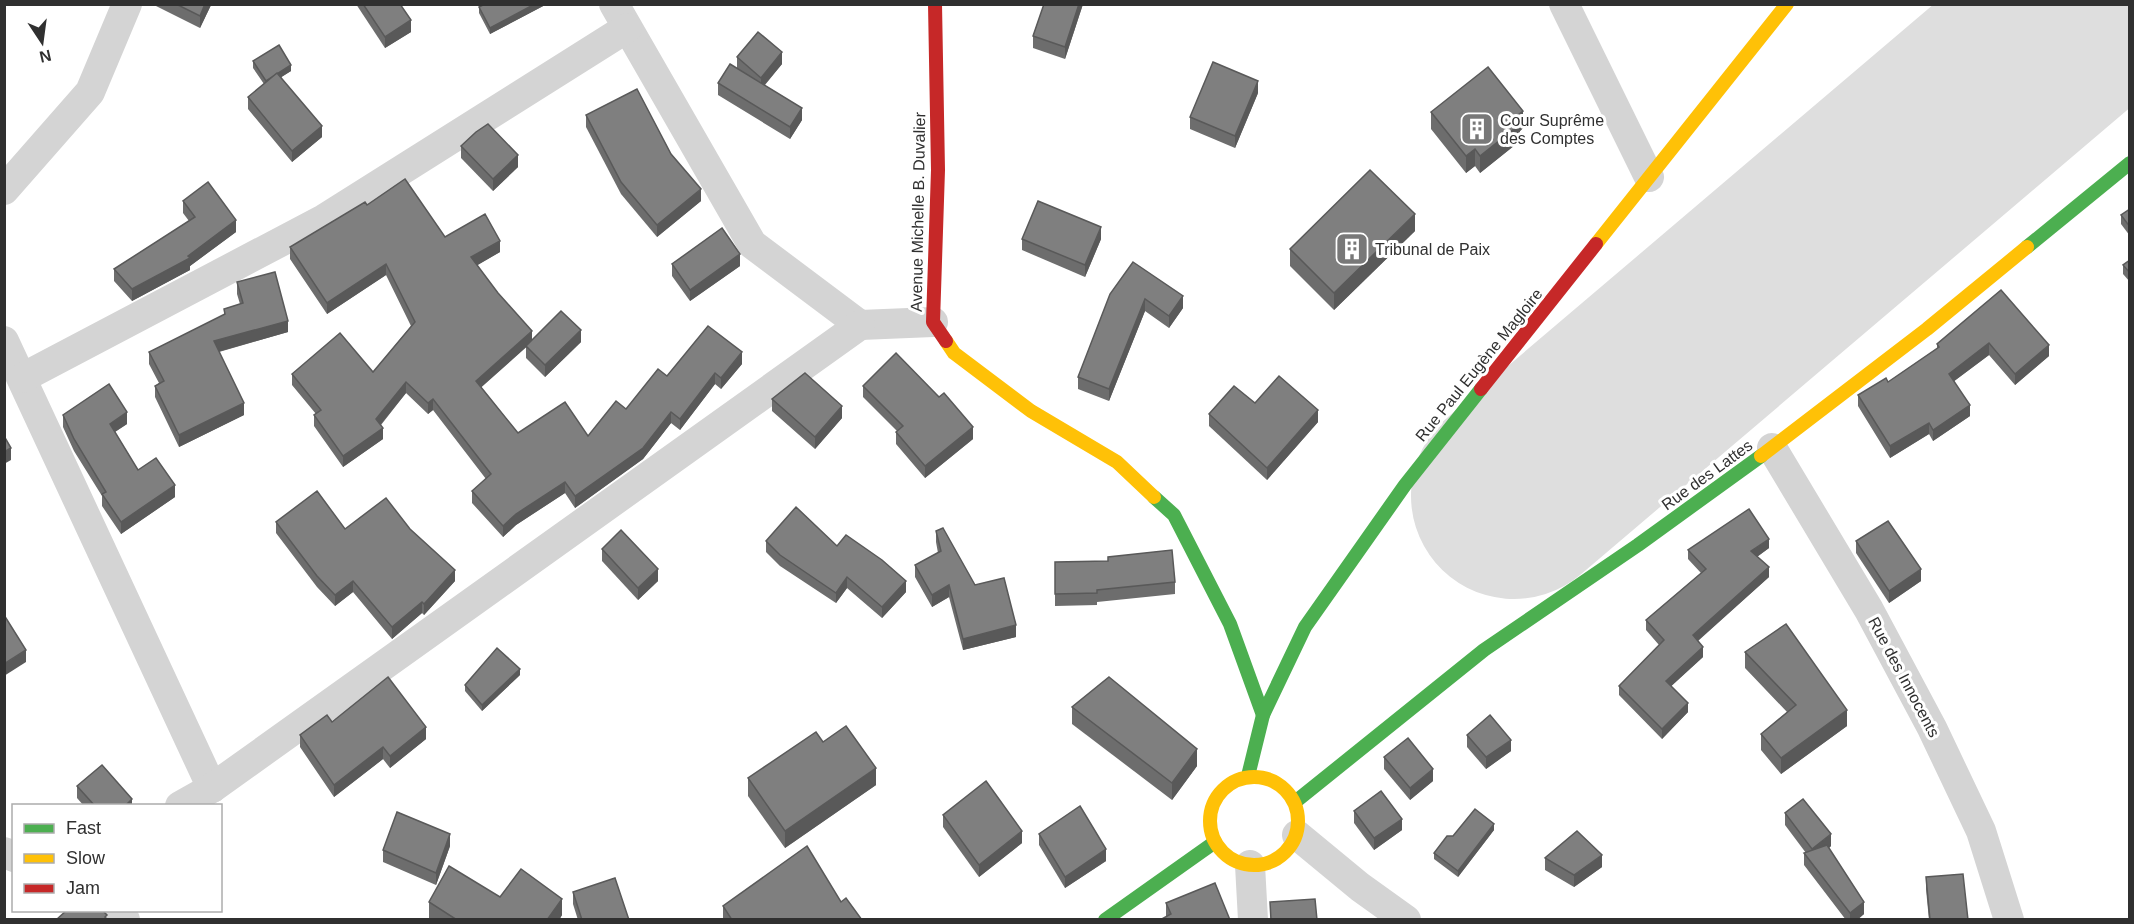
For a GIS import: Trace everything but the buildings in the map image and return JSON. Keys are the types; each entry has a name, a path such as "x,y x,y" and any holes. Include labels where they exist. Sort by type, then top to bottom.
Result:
{"street":[{"path":"4,190 90,92 127,4"},
{"name":"Avenue Michelle B. Duvalier","path":"935,4 938,170 933,322 954,353 1031,411 1117,462 1174,515 1230,624 1263,715"},
{"path":"1564,4 1649,177"},
{"name":"Rue Paul Eugène Magloire","path":"1248,777 1263,715 1305,627 1405,485 1787,4"},
{"path":"22,378 324,219 621,16 752,244 860,325"},
{"name":"Rue des Lattes","path":"1295,802 1484,650 1638,545 1772,448 1926,329 2130,163"},
{"path":"184,804 212,788 860,325 933,322"},
{"path":"4,341 212,788"},
{"name":"Rue des Innocents","path":"1772,448 1869,610 1932,728 1980,831 2008,920"},
{"path":"1248,777 1262,777 1276,781 1287,790 1295,802 1299,818 1297,835 1292,845 1274,861 1262,865 1250,865 1230,858 1215,842 1210,826 1211,809 1219,794 1231,782 1248,777"},
{"path":"1297,835 1406,920"},
{"path":"1105,920 1215,842"},
{"path":"1250,865 1252,920"},
{"path":"112,912 125,920"}],"runway":[{"path":"1514,496 2093,4"}],"traffic: fast":[{"path":"2027,247 2130,163"},
{"path":"1248,776 1263,715 1305,627 1405,485 1481,389"},
{"path":"1295,802 1484,650 1638,545 1761,456"},
{"path":"1154,497 1174,515 1230,624 1263,715"},
{"path":"1105,920 1215,842"}],"traffic: slow":[{"path":"1596,244 1787,4"},
{"path":"1761,456 1927,329 2027,247"},
{"path":"946,341 954,353 1031,411 1117,462 1154,497"},
{"path":"1245,777 1263,777 1279,784 1291,796 1298,812 1298,821 1298,830 1291,846 1279,858 1263,865 1245,865 1229,858 1217,846 1210,830 1210,812 1217,796 1229,784 1245,777"}],"traffic: jam":[{"path":"935,4 938,170 933,322 946,341"},
{"path":"1481,389 1596,244"}],"place":[{"name":"Cour Suprême des Comptes","path":"1477,129"},
{"name":"Tribunal de Paix","path":"1352,249"}]}
